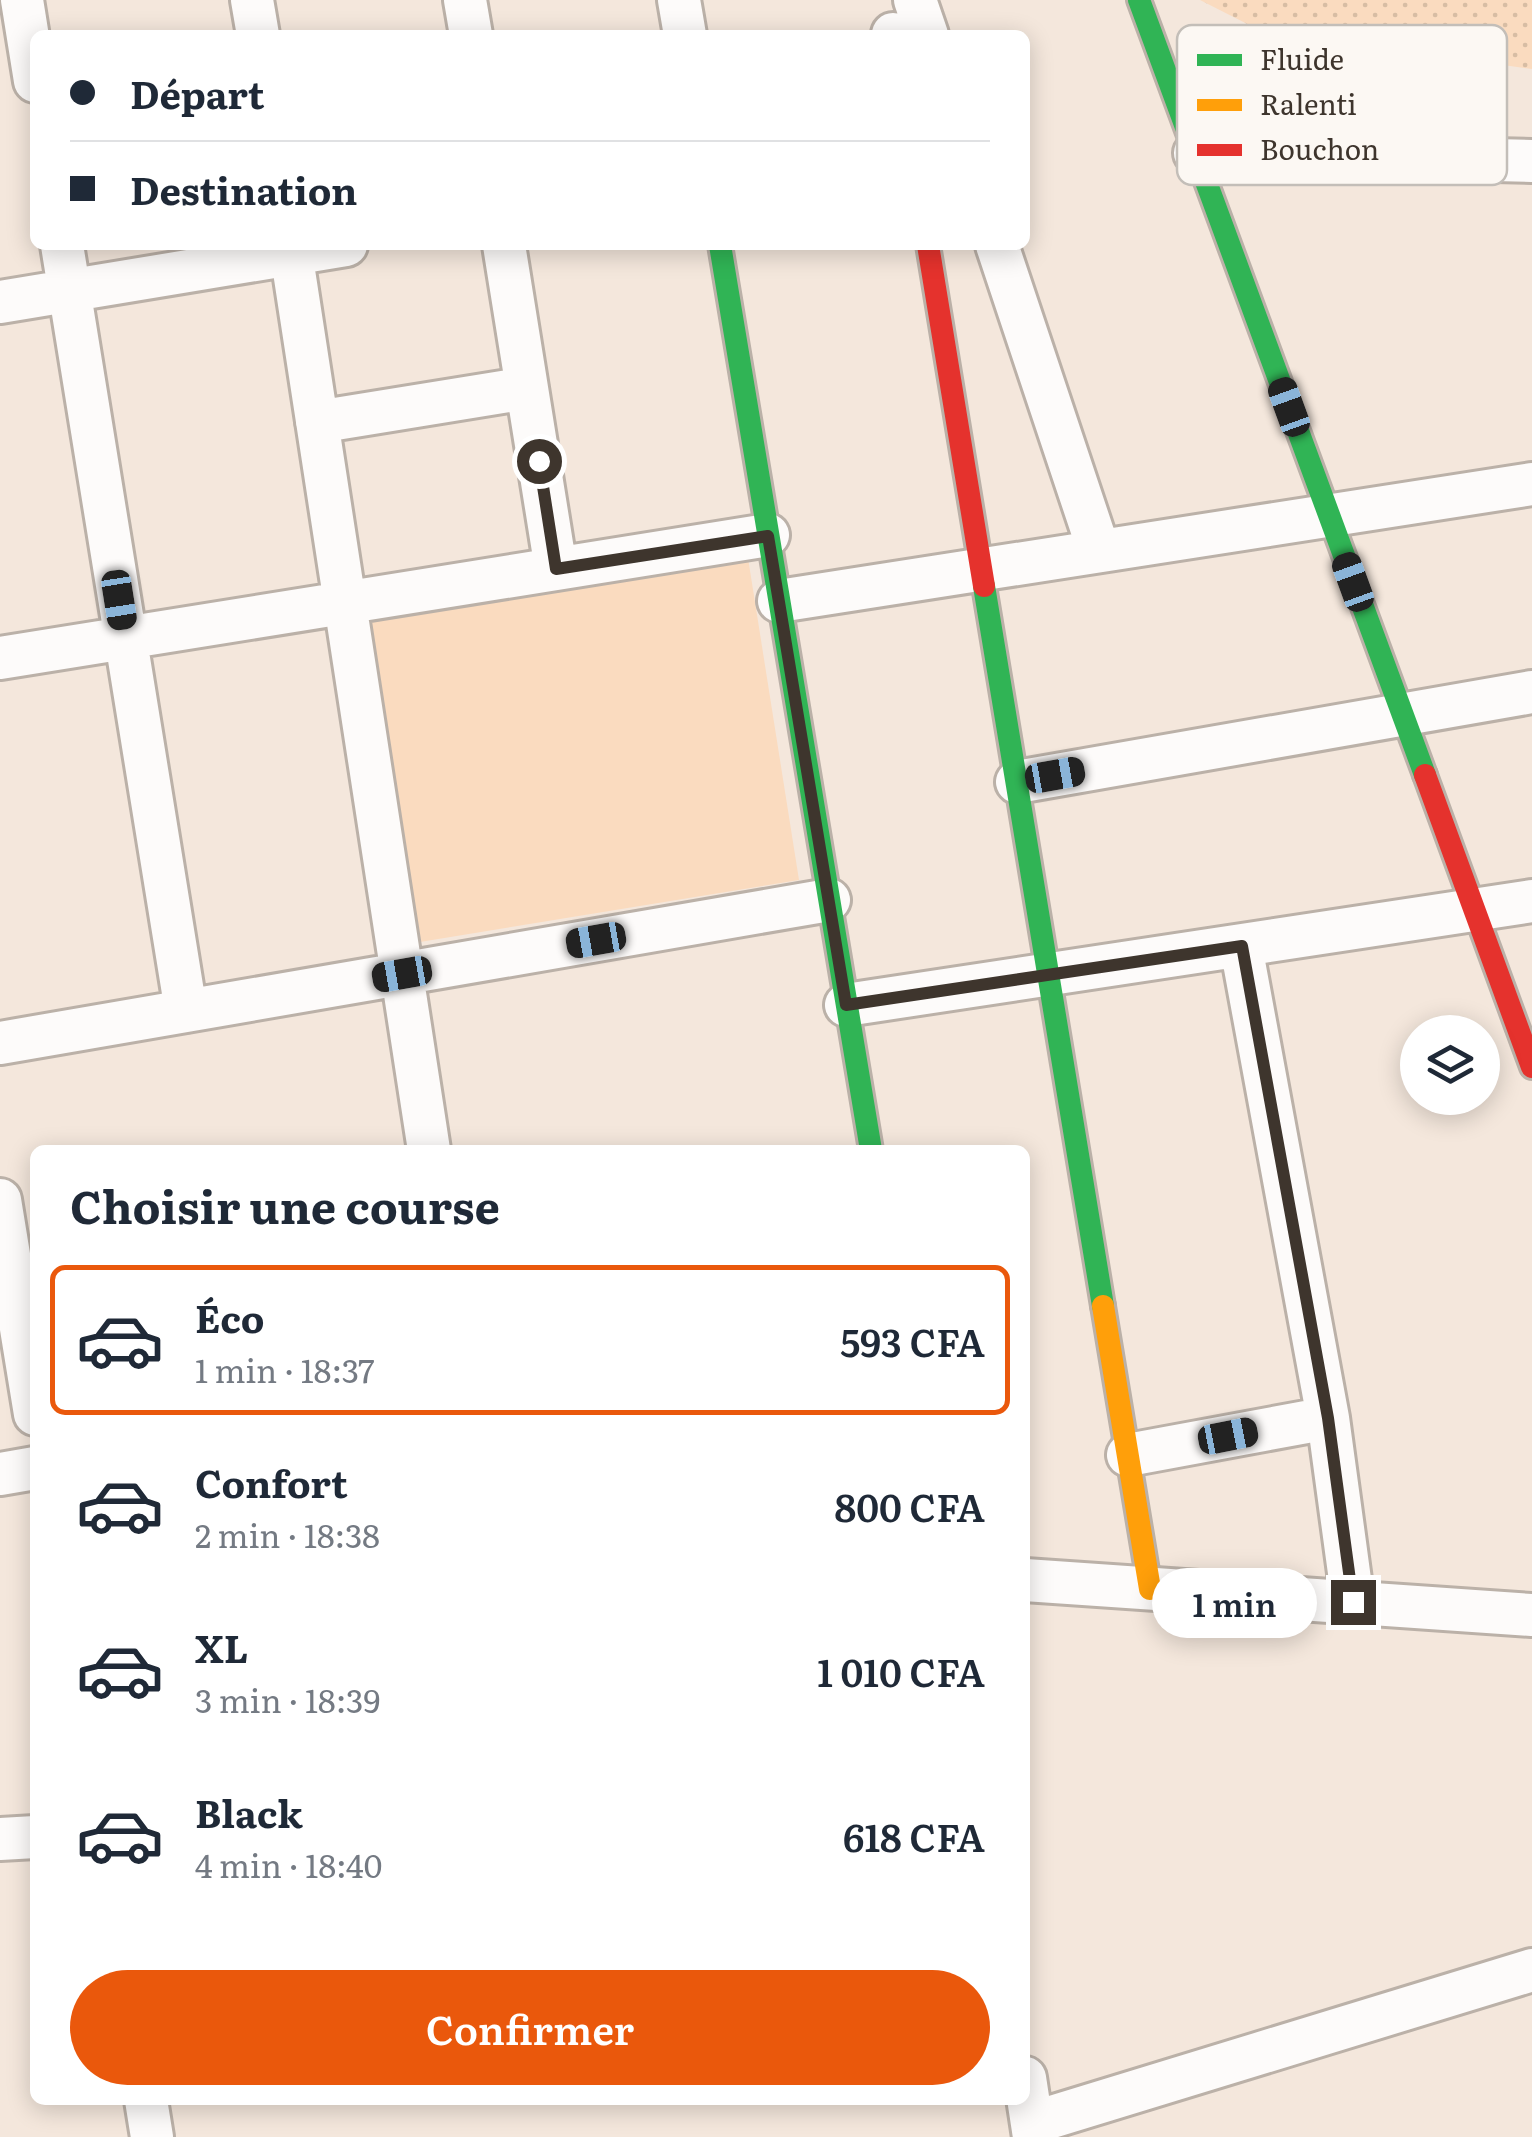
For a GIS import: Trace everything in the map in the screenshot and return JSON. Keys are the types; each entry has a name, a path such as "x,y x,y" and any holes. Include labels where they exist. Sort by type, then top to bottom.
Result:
{"street":[{"path":"22,0 30,50"},
{"path":"252,0 257,30"},
{"path":"465,0 470,30"},
{"path":"679,0 684,30"},
{"path":"1139,0 1177,104"},
{"path":"1507,160 1532,161"},
{"path":"1207,185 1532,1067"},
{"path":"63,250 186,1011"},
{"path":"0,302 291,250 428,1145"},
{"path":"505,250 556,569"},
{"path":"721,250 869,1145"},
{"path":"929,250 1150,1589"},
{"path":"998,250 1098,551"},
{"path":"317,422 527,388"},
{"path":"779,601 1532,484"},
{"path":"0,658 768,536"},
{"path":"1016,782 1532,692"},
{"path":"0,1043 829,900"},
{"path":"846,1005 1532,901"},
{"path":"1242,946 1328,1418 1353,1602"},
{"path":"0,1200 5,1258 30,1388"},
{"path":"1128,1455 1328,1418"},
{"path":"0,1474 30,1469"},
{"path":"1030,1580 1532,1615"},
{"path":"0,1839 30,1837"},
{"path":"1029,2105 1033,2130 1532,1970"},
{"path":"147,2105 152,2137"}],"shaded area":[{"path":"1200,0 1532,0 1532,69 1507,65 1507,25 1249,25"},
{"path":"748,558 799,880 420,942 368,620"}],"traffic: fast":[{"path":"1139,0 1177,103"},
{"path":"1207,185 1425,775"},
{"path":"721,250 870,1145"},
{"path":"984,586 1103,1306"}],"traffic: slow":[{"path":"1103,1306 1150,1589"}],"traffic: jam":[{"path":"929,250 984,586"},
{"path":"1425,775 1532,1067"}],"route":[{"path":"539,461 556,569 768,536 846,1005 1242,946 1328,1418 1353,1602"}]}
